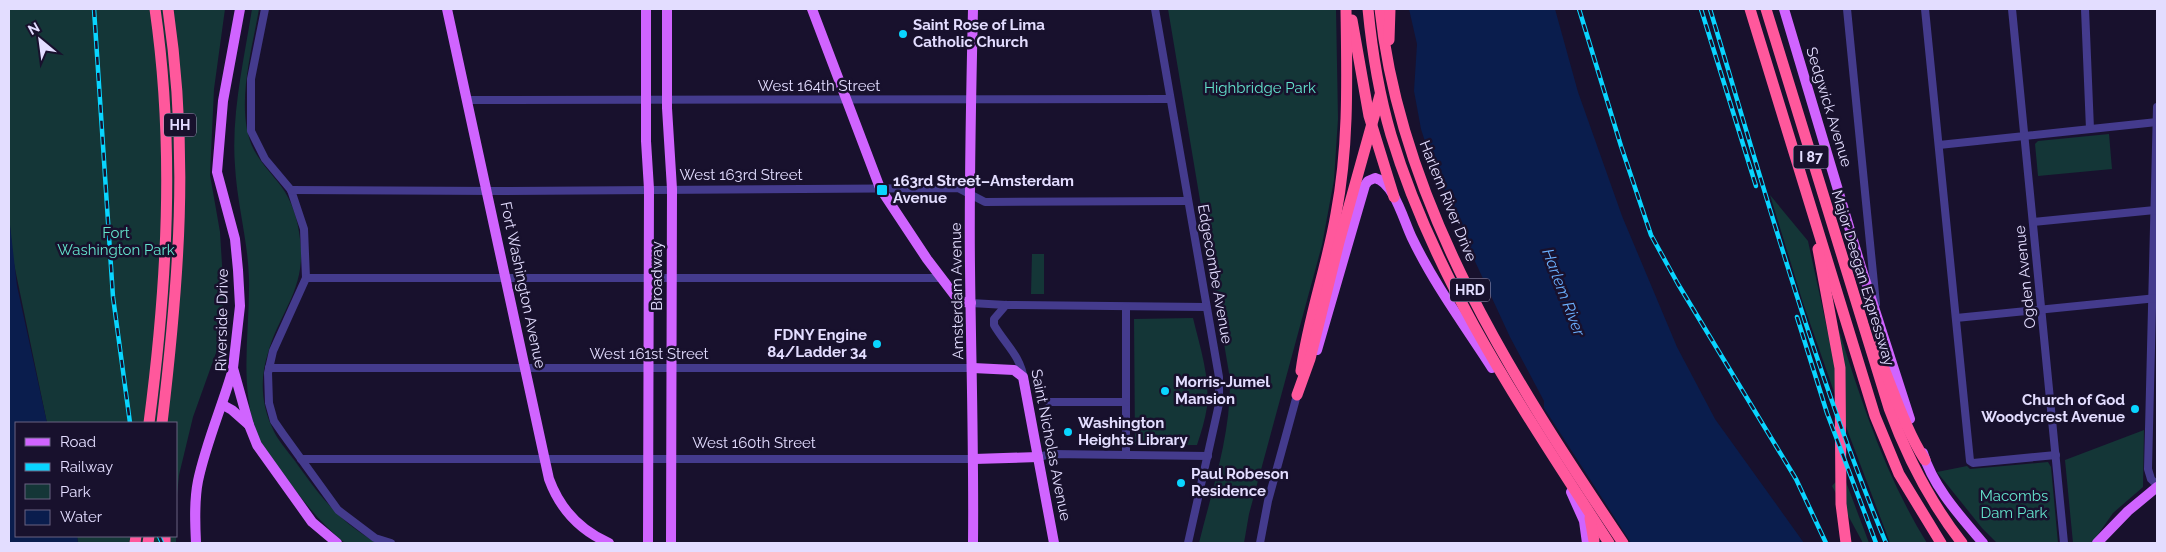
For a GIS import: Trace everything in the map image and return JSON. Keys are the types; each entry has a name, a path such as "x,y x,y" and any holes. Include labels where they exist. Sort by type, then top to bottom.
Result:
{"highway":[{"name":"HH","path":"149,422 163,295 168,190 166,111 155,9"},
{"name":"HH","path":"162,422 174,315 181,214 179,104 168,9"},
{"path":"1348,9 1369,116 1394,197"},
{"path":"1297,395 1302,356 1330,248 1343,170 1347,99 1348,9"},
{"name":"Harlem River Drive","path":"1368,9 1376,69 1391,134 1409,187 1443,264 1499,368 1609,543"},
{"name":"Harlem River Drive","path":"1380,9 1389,70 1402,124 1435,216 1496,340 1582,481 1623,543"},
{"path":"1297,395 1316,338 1345,222 1384,80 1389,46 1390,9"},
{"name":"Major Deegan Expressway","path":"1750,9 1879,429 1908,491 1941,543"},
{"name":"Major Deegan Expressway","path":"1766,9 1884,394 1904,446 1932,501 1962,543"},
{"path":"1814,218 1821,272 1836,342 1841,381 1841,504 1846,543"},
{"path":"1856,304 1883,365 1902,416 1925,460"},
{"path":"1582,481 1590,542"}],"main road":[{"name":"Riverside Drive","path":"240,9 223,101 217,172 235,239 238,270 240,306 233,368 249,425 257,445 307,516 337,543"},
{"name":"Fort Washington Avenue","path":"447,9 553,489 567,513 586,531 609,543"},
{"name":"Broadway","path":"646,9 646,100 649,189 648,543"},
{"name":"Broadway","path":"667,9 667,100 672,189 671,543"},
{"path":"812,9 880,188 940,278 959,301 971,303"},
{"name":"Amsterdam Avenue","path":"973,9 970,100 974,459 973,543"},
{"name":"Sedgwick Avenue","path":"1784,9 1900,391 1925,460 1954,508 1983,543"},
{"path":"1297,395 1314,361 1366,183 1372,179 1380,180 1394,197 1425,262 1572,493 1590,542"},
{"path":"196,543 195,513 198,482 208,442 223,405 233,368"},
{"name":"West 161st Street","path":"973,368 1014,370 1021,374 1025,380"},
{"name":"Saint Nicholas Avenue","path":"1025,380 1054,543"},
{"name":"Riverside Drive","path":"223,405 232,410 249,425"},
{"name":"West 160th Street","path":"974,459 1038,456"},
{"path":"2097,543 2134,505 2157,486"},
{"path":"2107,543 2114,527"}],"street":[{"path":"265,9 251,79 251,131 265,159 291,190 304,229 306,278 273,352 269,368 269,403 274,421 338,510 375,538 391,543"},
{"name":"Edgecombe Avenue","path":"1155,9 1219,377 1219,404 1188,543"},
{"path":"1847,9 1878,318"},
{"path":"1925,9 1971,463 2056,455"},
{"name":"Ogden Avenue","path":"2012,9 2064,543"},
{"path":"2085,9 2090,129"},
{"name":"West 164th Street","path":"468,100 1170,99"},
{"path":"2157,107 2155,298 2148,469 2151,479 2157,486"},
{"path":"1939,145 2157,122"},
{"name":"West 163rd Street","path":"291,190 487,191 958,188 985,202 1188,202"},
{"path":"2033,222 2155,210"},
{"path":"306,278 940,278"},
{"path":"1956,318 2155,298"},
{"path":"971,303 1126,307 1206,306"},
{"name":"Saint Nicholas Avenue","path":"1006,305 994,319 994,325 1016,355 1025,380"},
{"path":"1126,307 1126,454"},
{"name":"West 161st Street","path":"269,368 973,368"},
{"path":"1260,543 1267,506 1297,395"},
{"path":"1049,402 1126,402"},
{"name":"West 160th Street","path":"1038,456 1051,454 1126,454 1208,456"},
{"name":"West 160th Street","path":"301,459 974,459"}],"green space":[{"name":"Fort Washington Park","path":"9,9 225,9 214,89 210,175 220,232 224,297 217,350 193,417 178,485 178,422 47,422 13,259 9,216"},
{"path":"252,9 259,9 246,80 245,117 248,134 257,155 281,186 291,204 298,225 301,256 300,272 296,286 273,338 265,362 263,390 268,418 282,445 322,497 341,517 377,543 345,543 317,517 263,446 256,432 251,413 246,356 249,279 245,236 236,180 234,146 239,87"},
{"name":"Highbridge Park","path":"1168,9 1336,9 1338,119 1334,180 1322,245 1249,514 1244,543 1199,543 1224,442 1230,379"},
{"path":"2109,134 2112,169 2038,176 2035,144 2038,141"},
{"path":"1770,195 1808,241 1828,333 1839,330 1876,440 1899,492 1927,543 1890,543 1848,432 1803,303"},
{"path":"1032,254 1044,254 1044,294 1031,294"},
{"path":"1193,318 1204,362 1208,396 1205,417 1197,445 1135,445 1134,319"},
{"name":"Macombs Dam Park","path":"2144,430 2143,487 2113,513 2092,543 2073,543 2065,460"},
{"name":"Macombs Dam Park","path":"2048,462 2051,467 2058,543 1997,543 1982,528 1937,472 1967,466 1970,469"},
{"path":"1843,474 1869,543 1863,543 1832,486"},
{"name":"Fort Washington Park","path":"77,537 176,537 176,543 78,543"}],"water":[{"name":"Harlem River","path":"1409,9 1555,9 1578,92 1622,216 1677,347 1715,419 1804,543 1631,543 1544,408 1544,401 1510,337 1467,244 1428,151 1421,129 1414,91 1417,44"},
{"path":"9,216 17,286 47,422 15,422 15,537 77,537 78,543 9,543"}],"railway":[{"path":"94,9 113,297 130,422"},
{"path":"1579,9 1621,146 1651,235 1678,284 1796,479 1826,543"},
{"path":"1701,9 1756,186"},
{"path":"1710,9 1770,211 1813,345 1860,478 1886,543"},
{"path":"1797,317 1827,413 1876,543"},
{"path":"159,537 162,543"}],"place":[{"name":"Saint Rose of Lima Catholic Church","path":"903,34"},
{"name":"163rd Street–Amsterdam Avenue","path":"882,190"},
{"name":"FDNY Engine 84/Ladder 34","path":"877,344"},
{"name":"Morris-Jumel Mansion","path":"1165,391"},
{"name":"Church of God Woodycrest Avenue","path":"2135,409"},
{"name":"Washington Heights Library","path":"1068,432"},
{"name":"Paul Robeson Residence","path":"1181,483"}]}
